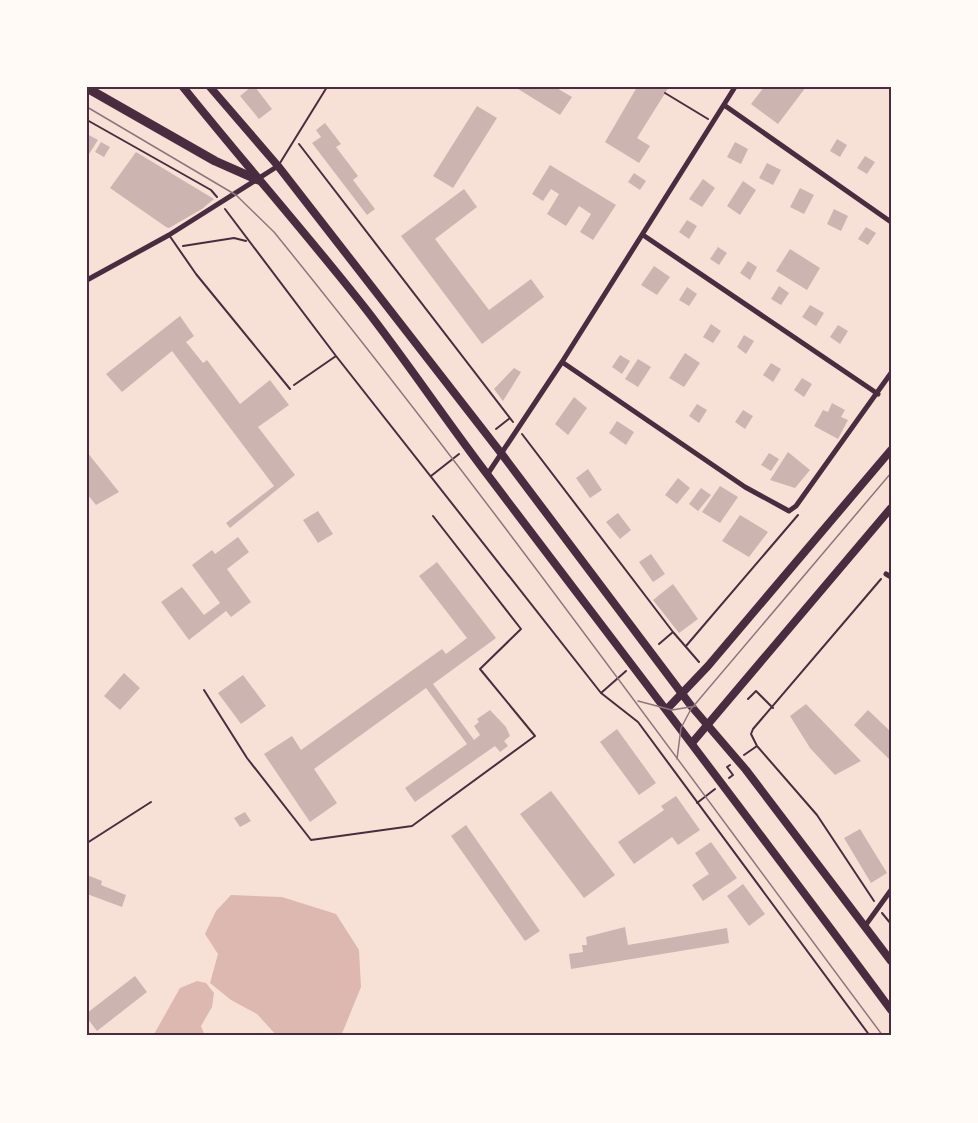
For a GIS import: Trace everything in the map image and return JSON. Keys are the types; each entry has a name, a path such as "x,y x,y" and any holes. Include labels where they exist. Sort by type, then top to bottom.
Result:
{"highway":[{"path":"87,88 215,161 258,180"}],"main road":[{"path":"183,87 362,303 487,475 667,709 891,1010"},
{"path":"210,87 278,166 501,453 683,695 738,760 891,961"},
{"path":"667,709 683,695 891,450"},
{"path":"692,743 891,508"}],"street":[{"path":"487,475 643,236 735,87"},
{"path":"724,105 891,222"},
{"path":"87,280 169,236 278,166"},
{"path":"643,236 878,394"},
{"path":"562,362 746,487 786,511 792,510 891,373"},
{"path":"865,926 891,890"}],"lane":[{"path":"278,166 327,87"},
{"path":"169,236 290,389"},
{"path":"204,690 247,758 311,840 412,826 535,736 480,669 521,629 433,516"}],"path":[{"path":"665,93 712,122"},
{"path":"87,120 211,190 336,356 601,693 638,722 870,1036"},
{"path":"295,139 673,632 699,662"},
{"path":"177,247 234,238 248,241"},
{"path":"295,385 336,356"},
{"path":"496,429 510,418"},
{"path":"431,476 460,453"},
{"path":"888,575 751,734 757,746 818,815 891,924"},
{"path":"659,644 673,632"},
{"path":"601,693 626,671"},
{"path":"748,699 756,691 773,708"},
{"path":"697,803 733,775 727,767 757,746"},
{"path":"87,843 151,802"},
{"path":"100,1036 115,1034 127,1036"}],"shaded area":[{"path":"231,895 282,897 336,914 359,950 361,987 341,1036 277,1036 257,1014 231,1000 210,983 218,954 205,934 216,911"},
{"path":"197,981 206,983 214,993 212,1007 201,1026 205,1036 153,1036 180,988"}],"building":[{"path":"251,87 255,87 272,109 259,119 240,96"},
{"path":"515,87 555,87 572,97 560,115"},
{"path":"637,87 669,87 637,138 650,146 639,163 605,142"},
{"path":"764,87 806,87 778,124 751,104"},
{"path":"477,106 497,118 453,188 433,176"},
{"path":"325,123 341,144 336,147 358,176 353,180 375,209 367,215 312,143 321,137 316,130"},
{"path":"87,134 98,140 89,154 87,152"},
{"path":"837,139 847,145 840,157 830,151"},
{"path":"101,142 110,147 104,157 95,152"},
{"path":"735,142 748,149 741,164 727,157"},
{"path":"136,152 214,199 202,209 169,228 166,227 110,188"},
{"path":"865,156 875,162 867,174 857,168"},
{"path":"767,163 781,170 773,185 759,178"},
{"path":"550,165 616,205 593,240 580,232 591,214 579,206 566,226 547,214 559,194 551,189 543,201 532,194"},
{"path":"634,173 646,181 640,190 628,182"},
{"path":"703,179 715,188 702,207 689,199"},
{"path":"743,181 756,190 740,215 727,206"},
{"path":"800,188 814,195 804,214 790,207"},
{"path":"464,189 477,207 435,239 489,310 531,279 544,297 482,344 401,236"},
{"path":"834,209 848,216 841,231 827,224"},
{"path":"687,220 697,226 689,239 679,232"},
{"path":"866,227 876,233 868,245 858,239"},
{"path":"718,247 727,253 719,265 710,259"},
{"path":"790,249 820,268 807,290 776,271"},
{"path":"748,261 757,267 750,280 740,273"},
{"path":"654,266 670,277 657,295 641,285"},
{"path":"779,286 789,293 781,305 771,299"},
{"path":"687,287 697,294 689,306 679,300"},
{"path":"810,305 824,313 816,326 802,317"},
{"path":"180,316 194,336 186,342 203,363 207,360 240,404 270,380 289,405 258,427 295,475 230,528 226,523 274,486 172,351 122,392 106,374"},
{"path":"711,324 721,331 713,343 703,337"},
{"path":"838,325 848,331 840,344 830,337"},
{"path":"744,335 754,341 746,354 737,347"},
{"path":"685,353 700,363 684,387 669,378"},
{"path":"620,355 630,361 622,374 612,367"},
{"path":"638,359 651,367 638,387 625,379"},
{"path":"771,363 781,369 773,382 763,375"},
{"path":"514,368 521,372 503,401 494,389"},
{"path":"802,378 812,384 804,397 794,390"},
{"path":"574,397 587,408 568,435 555,424"},
{"path":"832,403 845,410 841,417 848,420 838,439 814,426 823,410 828,412"},
{"path":"697,404 707,410 699,423 689,416"},
{"path":"743,410 753,416 745,429 735,422"},
{"path":"617,421 634,432 626,445 609,433"},
{"path":"87,452 119,492 96,505 87,494"},
{"path":"788,452 810,470 795,488 770,480"},
{"path":"769,453 779,459 771,471 761,465"},
{"path":"588,469 602,490 590,498 576,478"},
{"path":"678,478 690,488 677,504 665,495"},
{"path":"720,486 738,497 720,523 702,512"},
{"path":"701,488 711,495 698,511 689,504"},
{"path":"318,511 333,534 318,543 303,520"},
{"path":"618,513 631,530 620,539 606,522"},
{"path":"740,515 768,532 749,557 722,541"},
{"path":"238,537 249,552 227,569 251,602 231,617 226,611 189,640 161,602 182,587 204,615 220,603 192,565 212,550 215,554"},
{"path":"651,554 665,574 653,582 639,562"},
{"path":"437,562 496,638 433,684 474,740 480,735 474,726 479,722 477,719 490,710 506,727 510,736 504,741 508,746 500,752 495,746 415,802 405,788 467,744 426,688 314,769 337,803 310,822 264,754 292,736 301,750 442,649 446,654 467,638 419,576"},
{"path":"673,584 698,619 679,633 653,600"},
{"path":"124,673 140,688 120,710 104,696"},
{"path":"243,675 266,706 241,724 218,693"},
{"path":"806,704 861,761 835,775 810,748 790,716"},
{"path":"868,710 891,732 891,761 854,725"},
{"path":"617,729 656,783 639,795 600,742"},
{"path":"551,791 615,875 584,898 520,814"},
{"path":"676,796 700,830 678,845 672,837 634,864 618,842 664,810 661,806"},
{"path":"245,812 251,821 240,827 234,818"},
{"path":"466,825 540,931 525,941 451,836"},
{"path":"860,829 887,873 871,883 844,838"},
{"path":"711,842 737,878 703,901 692,885 709,874 695,853"},
{"path":"87,875 102,881 101,885 126,895 122,907 87,894"},
{"path":"743,884 765,914 749,926 727,896"},
{"path":"625,927 628,945 727,928 729,943 571,969 569,954 583,952 582,945 587,945 586,937"},
{"path":"135,976 147,992 97,1031 87,1018 87,1013"}],"tram line":[{"path":"87,107 236,195 274,232 353,330 507,530 883,1036"},
{"path":"677,759 681,728 691,709 891,473"},
{"path":"638,701 672,710 696,706"}]}
